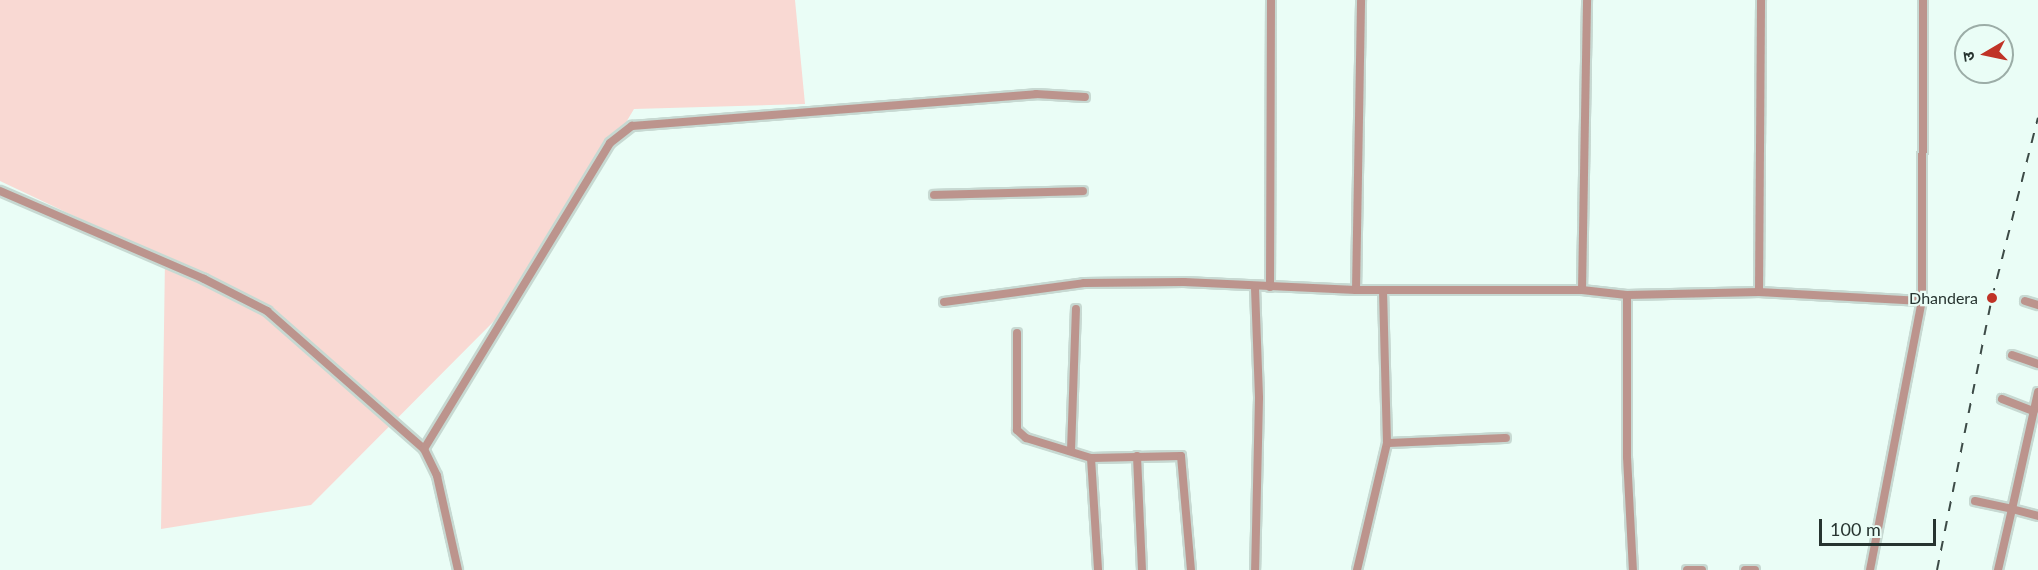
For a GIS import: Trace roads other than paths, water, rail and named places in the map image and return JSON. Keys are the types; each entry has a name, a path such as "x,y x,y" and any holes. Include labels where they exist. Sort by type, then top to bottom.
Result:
{"street":[{"path":"1270,288 1271,0"},
{"path":"1356,291 1361,0"},
{"path":"1582,290 1587,0"},
{"path":"1759,292 1761,0"},
{"path":"1870,570 1922,301 1923,0"},
{"path":"424,449 610,143 632,126 684,119 1036,94 1085,97"},
{"path":"0,191 204,279 267,311 424,449 437,476 458,570"},
{"path":"934,195 1083,191"},
{"path":"944,302 1084,283 1184,282 1255,288 1356,291 1582,290 1628,295 1759,292 1922,301"},
{"path":"1255,288 1259,398 1255,570"},
{"path":"1357,570 1387,443 1383,291"},
{"path":"1628,295 1627,457 1633,570"},
{"path":"2025,301 2038,305"},
{"path":"1071,451 1076,309"},
{"path":"1017,333 1017,430 1026,438 1090,458 1173,454 1184,460 1191,570"},
{"path":"2012,355 2038,363"},
{"path":"1998,570 2038,392"},
{"path":"2002,399 2035,413"},
{"path":"1387,443 1506,438"},
{"path":"1137,456 1142,570"},
{"path":"1090,458 1098,570"},
{"path":"1975,501 2038,516"},
{"path":"1688,570 1702,570"},
{"path":"1745,570 1755,570"}],"railway":[{"path":"1937,570 1992,298 2038,118"}],"place":[{"name":"Dhandera","path":"1992,298"}]}
